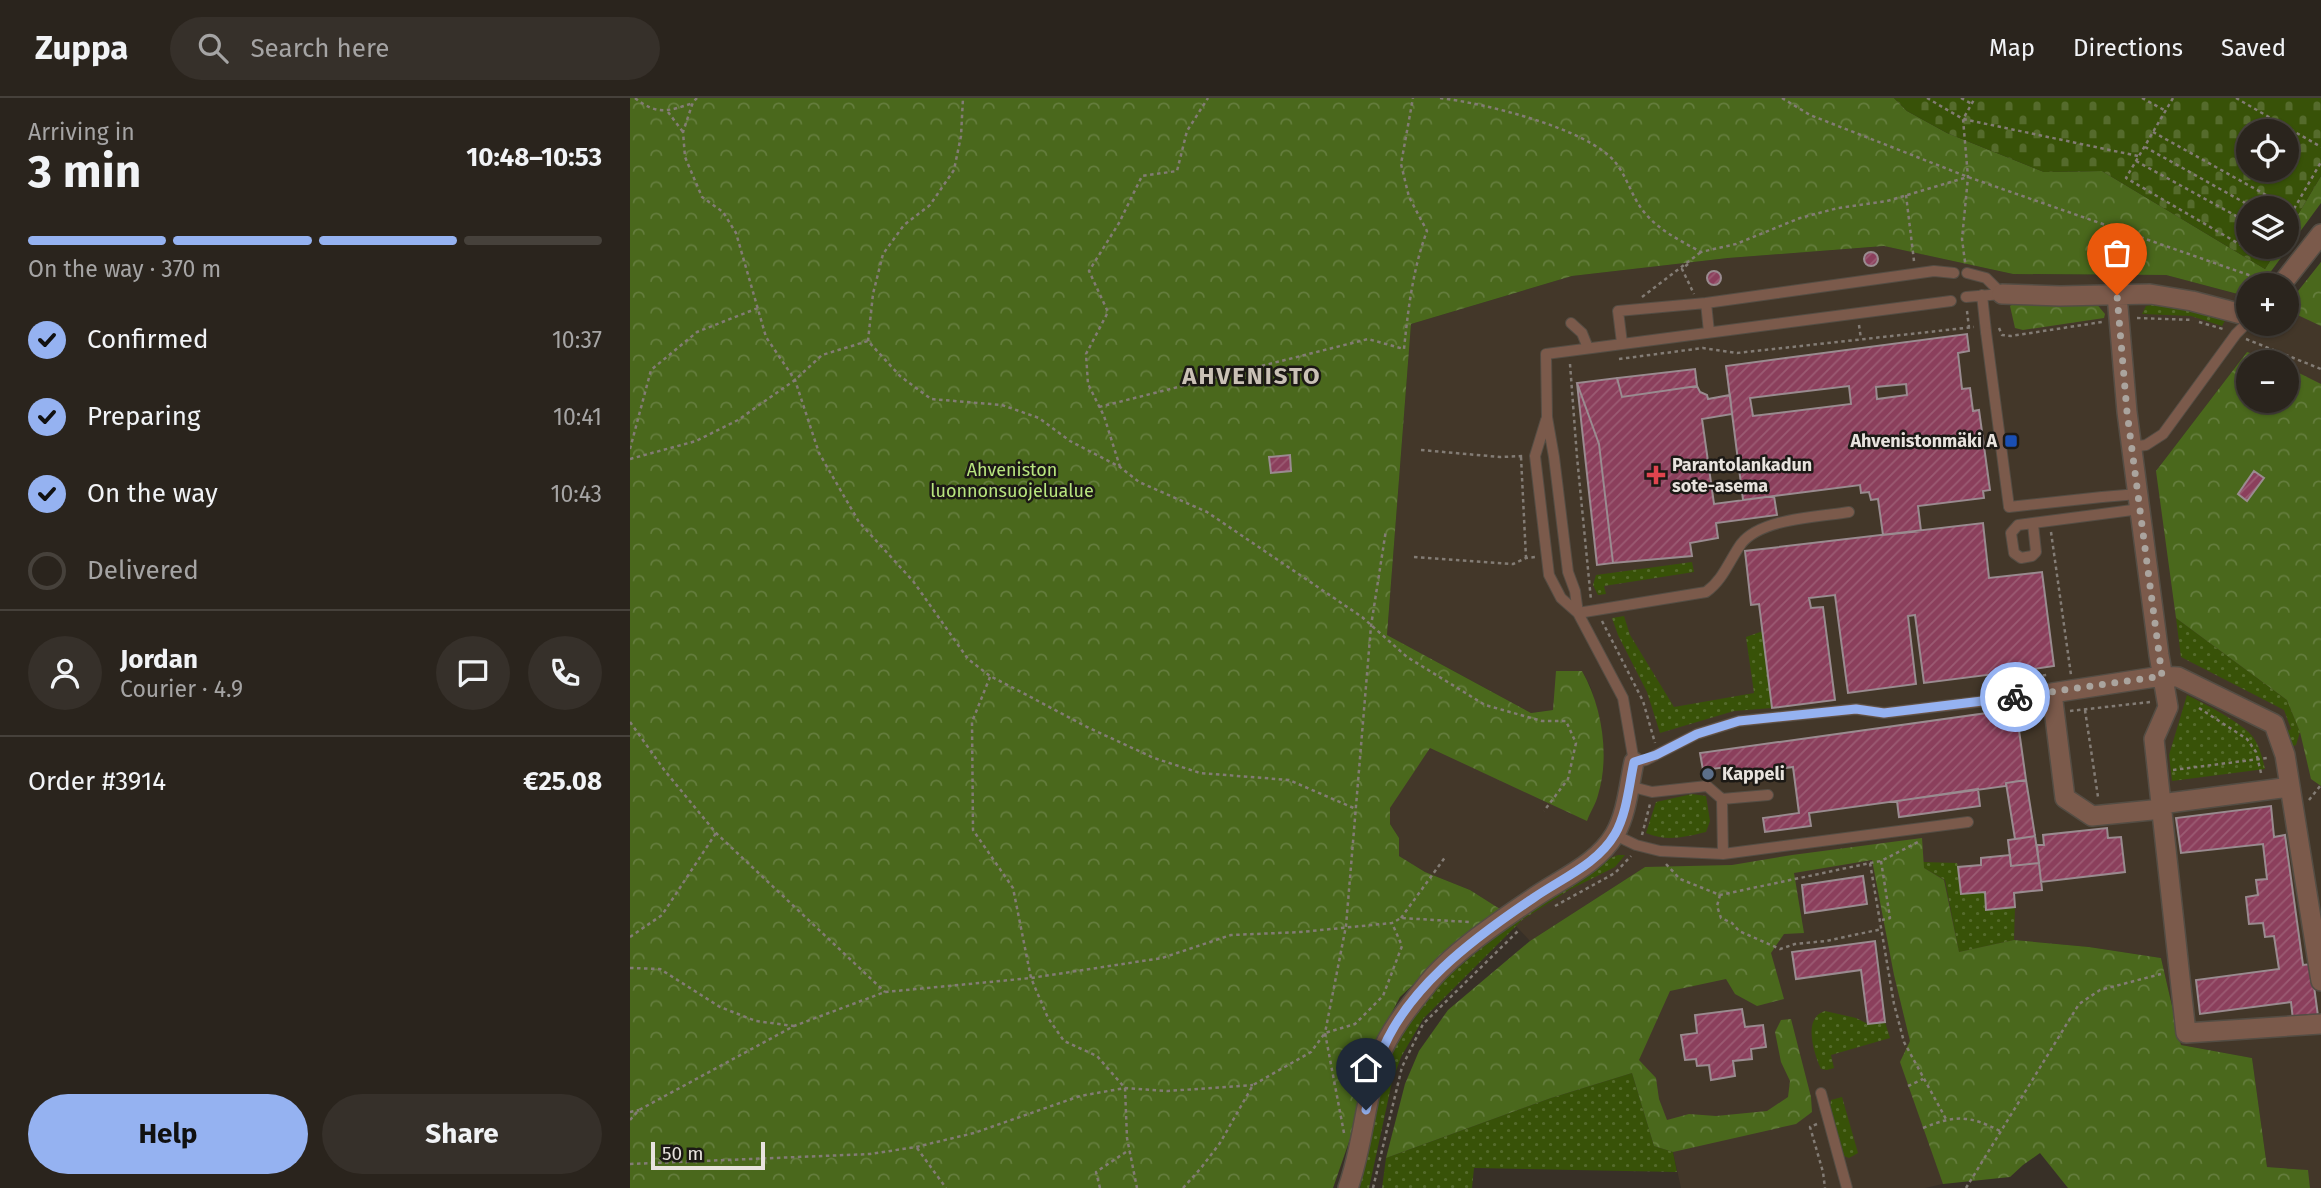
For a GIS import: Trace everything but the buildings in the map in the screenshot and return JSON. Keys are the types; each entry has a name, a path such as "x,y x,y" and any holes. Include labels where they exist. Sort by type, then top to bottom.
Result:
{"street":[{"path":"2284,273 2321,234"},
{"path":"2002,294 2161,296 2192,301 2236,314"},
{"path":"2117,295 2132,447 2168,706 2154,738 2186,1033 2321,1024"},
{"path":"2290,787 2092,816 2065,798 2052,693 2162,676 2178,677 2274,724 2285,755 2321,981"},
{"path":"1348,1188 1380,1057 1395,1027 1427,983 1476,939 1595,859 1615,835 1621,821 1634,762"}],"lane":[{"path":"1622,343 1618,311 1702,303 1934,271 1954,273"},
{"path":"1967,273 1986,278 2002,294"},
{"path":"1966,297 2002,294"},
{"path":"1982,295 2009,506 2102,498 2139,502"},
{"path":"1951,301 1546,354 1547,416 1555,457 1568,572 1575,591 1578,613 1623,698 1634,762 1656,755 1697,734 1739,721 1856,709 1884,713 2052,693"},
{"path":"1702,303 1709,332"},
{"path":"1571,323 1582,333 1588,348"},
{"path":"2132,447 2146,445 2163,434 2236,334"},
{"path":"1547,416 1535,456 1549,575 1561,598 1578,613"},
{"path":"2033,524 2139,502"},
{"path":"1578,613 1706,593 1717,583 1743,541 1753,534 1773,524 1849,512"},
{"path":"1629,786 1652,792 1707,786 1722,799 1768,795"},
{"path":"1722,799 1723,854"},
{"path":"1615,835 1636,845 1660,851 1723,854 1968,822"},
{"path":"1821,1093 1847,1188"}],"path":[{"path":"635,98 646,107 668,112 693,103"},
{"path":"697,98 683,132 685,157 702,197 723,212 736,233 766,337 795,380 819,453 859,522 913,581 968,659 990,676 1087,727 1154,758 1200,773 1289,780 1356,809"},
{"path":"963,98 961,136 954,170 929,205 904,225 883,254 873,293 868,341 900,376 931,399 1003,405 1039,418 1070,441 1120,467 1139,482 1207,512 1362,617 1407,657 1485,705 1542,721 1566,721 1576,743 1568,779 1545,811"},
{"path":"1120,467 1088,384 1086,354 1108,312 1089,271 1119,223 1142,176 1177,171 1187,131 1208,98"},
{"path":"1099,407 1368,339 1404,349 1419,251 1427,231 1409,197 1401,164 1413,98"},
{"path":"1440,98 1514,114 1580,136 1614,160 1642,210 1666,233 1702,252"},
{"path":"1782,98 1810,115 1968,177 2243,273"},
{"path":"1927,98 1963,119 2139,156"},
{"path":"1961,98 1972,104"},
{"path":"1967,273 1962,239 1968,177 1963,119 1975,98"},
{"path":"2142,98 2165,111"},
{"path":"2173,98 2126,178 2236,242"},
{"path":"2236,98 2321,147"},
{"path":"668,112 683,132"},
{"path":"2154,132 2268,196"},
{"path":"2145,147 2236,198"},
{"path":"2136,161 2236,216"},
{"path":"2299,200 2321,162"},
{"path":"1627,311 1658,283 1702,252 1736,244 1800,218 1838,208 1886,201 1968,177"},
{"path":"1906,195 1915,274"},
{"path":"1702,252 1682,269 1702,303"},
{"path":"630,449 651,370 697,332 758,308"},
{"path":"1611,359 1703,348 1737,353 1985,329 1997,325 2002,335"},
{"path":"2243,337 2321,369"},
{"path":"630,459 696,441 738,420 795,380 822,355 868,341"},
{"path":"1576,363 1569,364 1591,600 1643,701 1653,732 1656,755"},
{"path":"630,425 636,428"},
{"path":"1421,450 1500,457 1535,456"},
{"path":"1521,456 1526,558"},
{"path":"2050,521 2070,673 2084,709 2101,815"},
{"path":"1345,1138 1325,1033 1346,926 1371,626 1387,530"},
{"path":"1566,553 1586,552"},
{"path":"1414,557 1513,564 1526,558 1547,556"},
{"path":"990,676 972,722 973,830 1013,888 1031,978 1048,1018 1064,1041 1097,1056 1125,1088 1129,1150 1137,1188"},
{"path":"2021,718 2167,700"},
{"path":"2198,707 2247,739 2258,759 2265,790"},
{"path":"630,722 665,771 716,833 885,992"},
{"path":"2167,771 2258,759"},
{"path":"2309,800 2321,785"},
{"path":"1552,908 1615,873 1630,858 1644,831 1652,792"},
{"path":"630,937 662,915 716,833"},
{"path":"1668,867 1680,879 1720,895 1881,861 1917,842"},
{"path":"630,1112 639,1110 794,1026 885,992 1031,978 1162,958 1231,935 1301,932 1392,923 1401,918 1446,856"},
{"path":"1880,920 1890,918 1881,861"},
{"path":"1870,863 1894,1004 1904,1042 1946,1119"},
{"path":"1720,895 1717,906 1721,918 1747,935 1780,949 1882,929"},
{"path":"1401,918 1467,923"},
{"path":"630,1164 870,1154 916,1147 974,1133 1080,1096 1125,1088 1168,1091 1253,1085 1311,1052 1325,1033 1355,1024 1383,996 1402,946 1392,923"},
{"path":"1373,1188 1402,1067 1423,1024 1518,931"},
{"path":"630,968 660,969 720,1007 756,1021 794,1026"},
{"path":"1966,1188 2080,1004 2100,990 2178,969"},
{"path":"1908,1086 1923,1079"},
{"path":"1183,1188 1220,1143 1253,1085"},
{"path":"630,1120 639,1110"},
{"path":"1923,1128 1946,1119 1971,1119 2000,1131"},
{"path":"1825,1188 1810,1127 1829,1120"},
{"path":"916,1147 946,1188"},
{"path":"1100,1188 1096,1172 1129,1150"}],"shaded area":[{"path":"1885,246 2013,274 2166,275 2236,294 2236,336 2299,336 2299,290 2321,262 2321,417 2299,398 2299,350 2236,350 2236,366 2156,471 2321,717 2321,1188 2310,1188 2307,1170 2267,1167 2252,1058 2181,1045 2161,958 2089,947 2014,940 1991,1120 1943,1184 1925,1188 1681,1188 1673,1152 1632,1073 1645,867 1530,941 1500,909 1470,890 1425,872 1399,856 1399,838 1390,824 1389,808 1429,747 1600,721 1591,688 1582,671 1553,710 1531,713 1387,635 1411,324 1572,276 1728,258"}],"green space":[{"name":"Ahveniston luonnonsuojelualue","path":"630,98 1894,98 1907,111 1947,133 2044,172 2102,171 2236,252 2236,259 2248,259 2265,269 2271,259 2280,259 2270,273 2236,273 2236,294 2166,275 2013,274 1884,246 1728,258 1572,276 1411,324 1387,635 1531,713 1553,710 1556,671 1582,671 1599,715 1603,748 1602,780 1587,821 1430,748 1390,808 1390,824 1399,838 1399,856 1425,872 1470,890 1500,909 1466,935 1400,997 1368,1057 1350,1139 1333,1188 630,1188"},
{"path":"1894,98 2321,98 2321,176 2299,213 2299,196 2236,196 2236,252 2102,171 2044,172 1947,133 1907,111"},
{"name":"Ahveniston luonnonsuojelualue","path":"2321,176 2321,203 2299,233 2299,213"},
{"path":"2248,259 2271,259 2265,269"},
{"path":"2321,262 2321,326 2299,316 2299,290"},
{"path":"2095,302 2105,314 2104,318 2023,330 2015,328 2010,306 2014,303"},
{"path":"2163,303 2227,317 2222,326 2191,316 2142,314 2146,306"},
{"path":"2236,366 2236,413 2299,413 2299,373 2321,384 2321,786 2311,779 2300,732 2287,700 2176,618 2156,471"},
{"path":"1692,562 1694,572 1604,586 1606,594 1598,595 1593,585 1596,575"},
{"path":"1624,616 1630,635 1674,707 1754,693 1746,637 1763,631 1772,708 1734,711 1660,733 1647,692 1612,618"},
{"path":"2176,618 2287,700 2300,732 2296,745 2288,748 2283,733 2291,729 2284,710 2181,657"},
{"path":"2187,695 2248,732 2257,745 2265,769 2172,781 2169,755"},
{"path":"1692,794 1706,796 1710,821 1706,832 1669,838 1646,833 1656,802"},
{"path":"1922,838 1924,868 1944,880 1959,952 2014,940 2089,947 2161,958 2181,1045 2252,1058 2267,1167 2308,1170 2310,1188 2068,1188 2040,1153 2010,1177 1943,1184 1900,1062 1910,1041 1872,860 1794,873 1804,933 1784,934 1771,953 1784,999 1757,1006 1735,994 1726,979 1670,991 1639,1060 1656,1078 1659,1099 1667,1120 1689,1114 1716,1116 1767,1111 1788,1097 1790,1081 1781,1062 1775,1032 1781,1020 1791,1019 1811,1097 1812,1112 1796,1124 1673,1152 1654,1146 1632,1073 1551,1098 1386,1158 1405,1084 1419,1051 1448,1010 1530,941 1645,867 1732,865"},
{"path":"1625,855 1615,867 1569,890 1522,920 1423,1019 1401,1057 1392,1082 1369,1188 1360,1188 1378,1089 1394,1045 1411,1014 1441,982 1510,924 1606,860"},
{"path":"1923,862 1957,863 1985,892 1987,910 2015,907 2014,940 1959,952 1945,880 1924,868"},
{"path":"1825,1011 1856,1018 1868,1024 1885,1022 1890,1038 1831,1055 1834,1068 1821,1069 1813,1045 1812,1028 1818,1015"},
{"path":"1632,1073 1654,1146 1673,1152 1677,1172 1474,1168 1472,1188 1382,1188 1386,1158 1551,1098"},
{"path":"1842,1097 1858,1153 1849,1158 1844,1156 1830,1108 1831,1100"}],"way so far":[{"path":"2015,697 2162,676 2127,412 2117,295"}],"place":[{"name":"Ahvenistonmäki A","path":"2011,441"},
{"name":"Parantolankadun sote-asema","path":"1656,475"},
{"name":"Kappeli","path":"1708,774"}],"district":[{"name":"AHVENISTO","path":"1252,376"}],"route":[{"path":"1366,1110 1380,1057 1395,1027 1427,983 1465,948 1532,899 1595,859 1615,835 1621,821 1634,762 1646,760 1697,734 1739,721 1856,709 1884,713 2015,697"}]}
